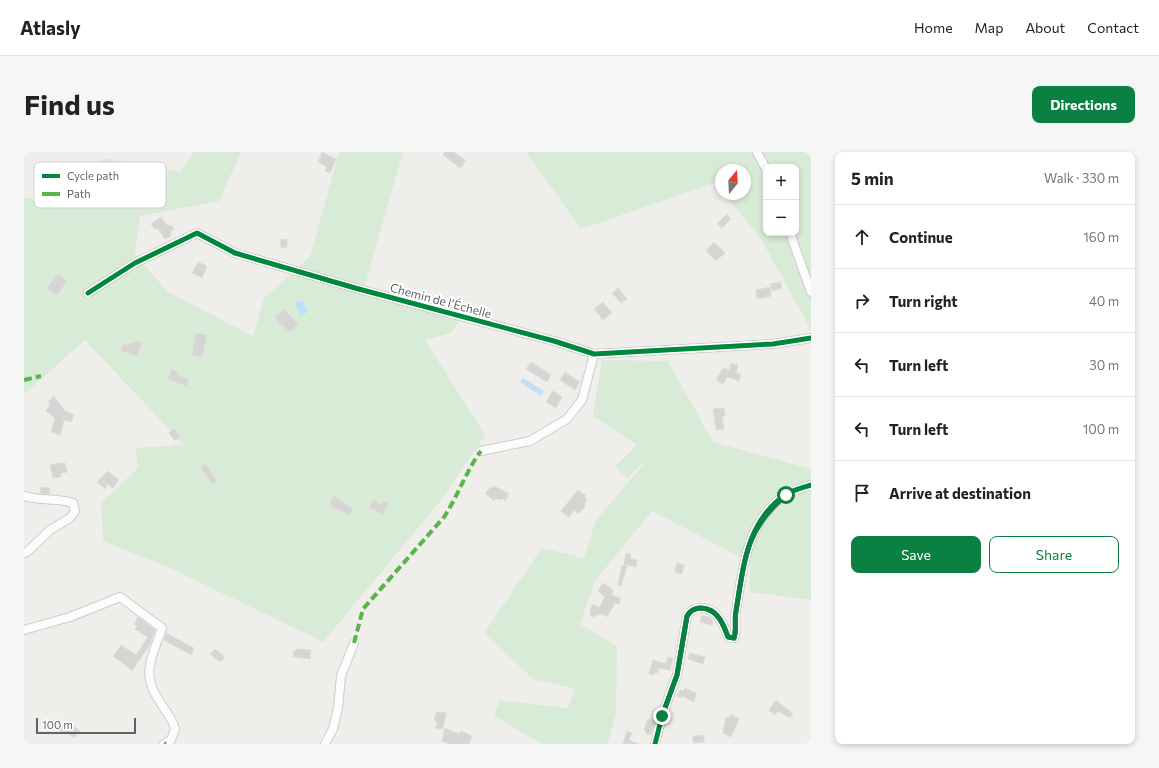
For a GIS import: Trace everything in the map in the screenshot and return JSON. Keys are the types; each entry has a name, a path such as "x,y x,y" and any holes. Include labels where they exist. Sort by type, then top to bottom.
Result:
{"street":[{"path":"757,152 763,164"},
{"name":"Chemin de l’Échelle","path":"88,293 134,263 197,233 235,254 355,288 554,341 594,354 773,344 811,338"},
{"path":"791,236 811,292"},
{"path":"481,451 530,441 567,419 582,400 594,354"},
{"path":"655,744 662,716 677,675 687,616 689,612 698,608 712,610 722,621 728,637 734,638 736,633 735,614 746,552 754,532 768,511 786,495 811,485"},
{"path":"24,496 33,499 67,501 73,503 75,511 70,518 50,530 28,552 24,553"},
{"path":"24,630 70,617 120,597 162,628 149,668 150,686 171,718 176,729 171,740 164,744"},
{"path":"325,744 333,729 338,708 341,676 354,643"}],"green space":[{"path":"193,152 241,152 219,201 140,216 135,254 168,292 253,336 264,298 310,257 339,152 403,152 364,289 464,315 451,333 425,340 485,435 442,499 323,642 168,567 103,541 101,503 138,468 136,448 184,445 85,340 24,394 24,198 34,199 34,208 166,208 166,169 181,172"},
{"path":"526,152 811,152 811,330 760,237 729,200 751,200 751,164 715,164 715,184 714,183 581,229"},
{"path":"104,158 126,162 100,162"},
{"path":"602,360 668,361 713,442 811,469 811,600 750,592 750,562 652,511 595,581 580,624 617,646 616,713 608,744 542,744 494,716 500,700 568,708 575,689 533,679 484,633 542,548 584,558 596,520 650,457 627,478 615,466 637,445 593,416"}],"water":[{"path":"303,300 308,312 300,316 295,303"},
{"path":"523,378 544,391 541,396 520,382"}],"building":[{"path":"322,152 336,159 330,173 325,171 327,167 318,162"},
{"path":"445,152 454,152 466,161 460,168 443,155"},
{"path":"727,214 731,219 722,228 717,224"},
{"path":"161,217 168,226 171,225 174,229 170,232 171,236 165,239 158,229 154,229 151,224"},
{"path":"287,239 287,247 281,248 280,240"},
{"path":"714,242 725,253 716,261 706,251"},
{"path":"198,262 207,266 202,278 192,273"},
{"path":"58,274 67,281 57,295 47,288"},
{"path":"781,282 782,288 772,291 770,284"},
{"path":"770,287 771,296 757,299 756,290"},
{"path":"618,288 627,299 621,303 612,293"},
{"path":"603,302 612,313 603,320 594,309"},
{"path":"284,309 298,324 290,332 277,321 275,317"},
{"path":"196,333 207,335 202,357 192,355"},
{"path":"133,342 142,342 137,356 121,351 123,343 127,345"},
{"path":"531,362 551,375 547,382 526,369"},
{"path":"731,363 738,365 736,373 741,375 739,381 727,377 723,384 716,380 723,368 729,370"},
{"path":"172,369 178,372 177,375 189,380 186,386 168,379"},
{"path":"565,372 580,382 575,390 560,380"},
{"path":"553,391 562,397 556,408 546,402"},
{"path":"54,396 65,411 74,415 71,422 64,420 60,435 51,432 55,418 46,411 50,404 48,402"},
{"path":"724,408 725,416 722,417 724,429 716,430 713,409"},
{"path":"174,429 180,436 175,441 169,433"},
{"path":"65,463 67,472 61,473 61,477 53,478 50,465"},
{"path":"205,464 217,481 212,484 201,467"},
{"path":"108,471 119,480 113,488 106,483 106,489 97,482"},
{"path":"494,486 508,493 505,501 502,498 500,500 496,498 494,501 485,493"},
{"path":"41,487 50,488 49,494 40,493"},
{"path":"578,490 586,496 585,498 587,500 584,504 585,507 578,514 574,510 569,517 561,511"},
{"path":"334,496 353,509 349,515 333,507 330,502"},
{"path":"374,500 382,505 383,501 388,503 383,515 369,507"},
{"path":"626,553 631,554 630,558 637,560 636,567 624,564"},
{"path":"677,563 684,565 682,574 675,572"},
{"path":"622,565 627,566 621,586 618,585"},
{"path":"603,583 613,590 613,596 621,598 619,604 615,603 607,617 603,614 596,615 594,617 590,615 590,610 593,604 599,608 605,597 598,591"},
{"path":"702,615 713,620 712,625 700,622"},
{"path":"138,617 155,630 150,644 132,671 113,657 121,645 136,655 148,637 135,629 137,626 134,624"},
{"path":"166,633 194,648 191,655 164,640"},
{"path":"215,649 225,657 220,662 210,654"},
{"path":"298,649 311,650 310,659 293,657 294,651"},
{"path":"690,653 705,657 703,664 688,659"},
{"path":"668,657 673,658 670,670 659,668 658,673 655,672 654,675 649,674 653,660 666,664"},
{"path":"685,688 696,693 694,702 683,696 681,698 677,696 680,690 683,691"},
{"path":"776,700 793,714 790,718 778,711 775,715 769,710"},
{"path":"436,712 446,713 443,729 436,728 437,721 434,721"},
{"path":"731,714 739,719 731,737 723,733 726,717 729,718"},
{"path":"648,719 655,721 651,735 646,734 646,731 644,730"},
{"path":"63,722 69,726 71,724 80,731 74,738 66,732 64,734 57,729"},
{"path":"445,728 459,734 461,731 472,736 469,744 450,744 442,741"},
{"path":"627,731 632,733 629,740 639,744 623,744"},
{"path":"704,735 704,742 693,743 693,736"}],"marked path":[{"path":"24,380 41,376"},
{"path":"354,643 363,609 444,517 481,451"}],"cycle path":[{"path":"88,293 135,263 197,233 235,253 355,288 554,341 594,354 773,344 811,338"},
{"path":"655,744 662,716 677,675 687,616 691,611 701,608 707,609 719,617 728,637 734,638 735,614 744,563 754,532 762,518 772,506 785,495 794,490 811,485"}],"route":[{"path":"662,716 677,675 685,637 687,616 689,612 698,608 712,610 722,621 728,637 732,639 734,638 736,633 735,614 746,552 759,523 771,508 786,495"}]}
